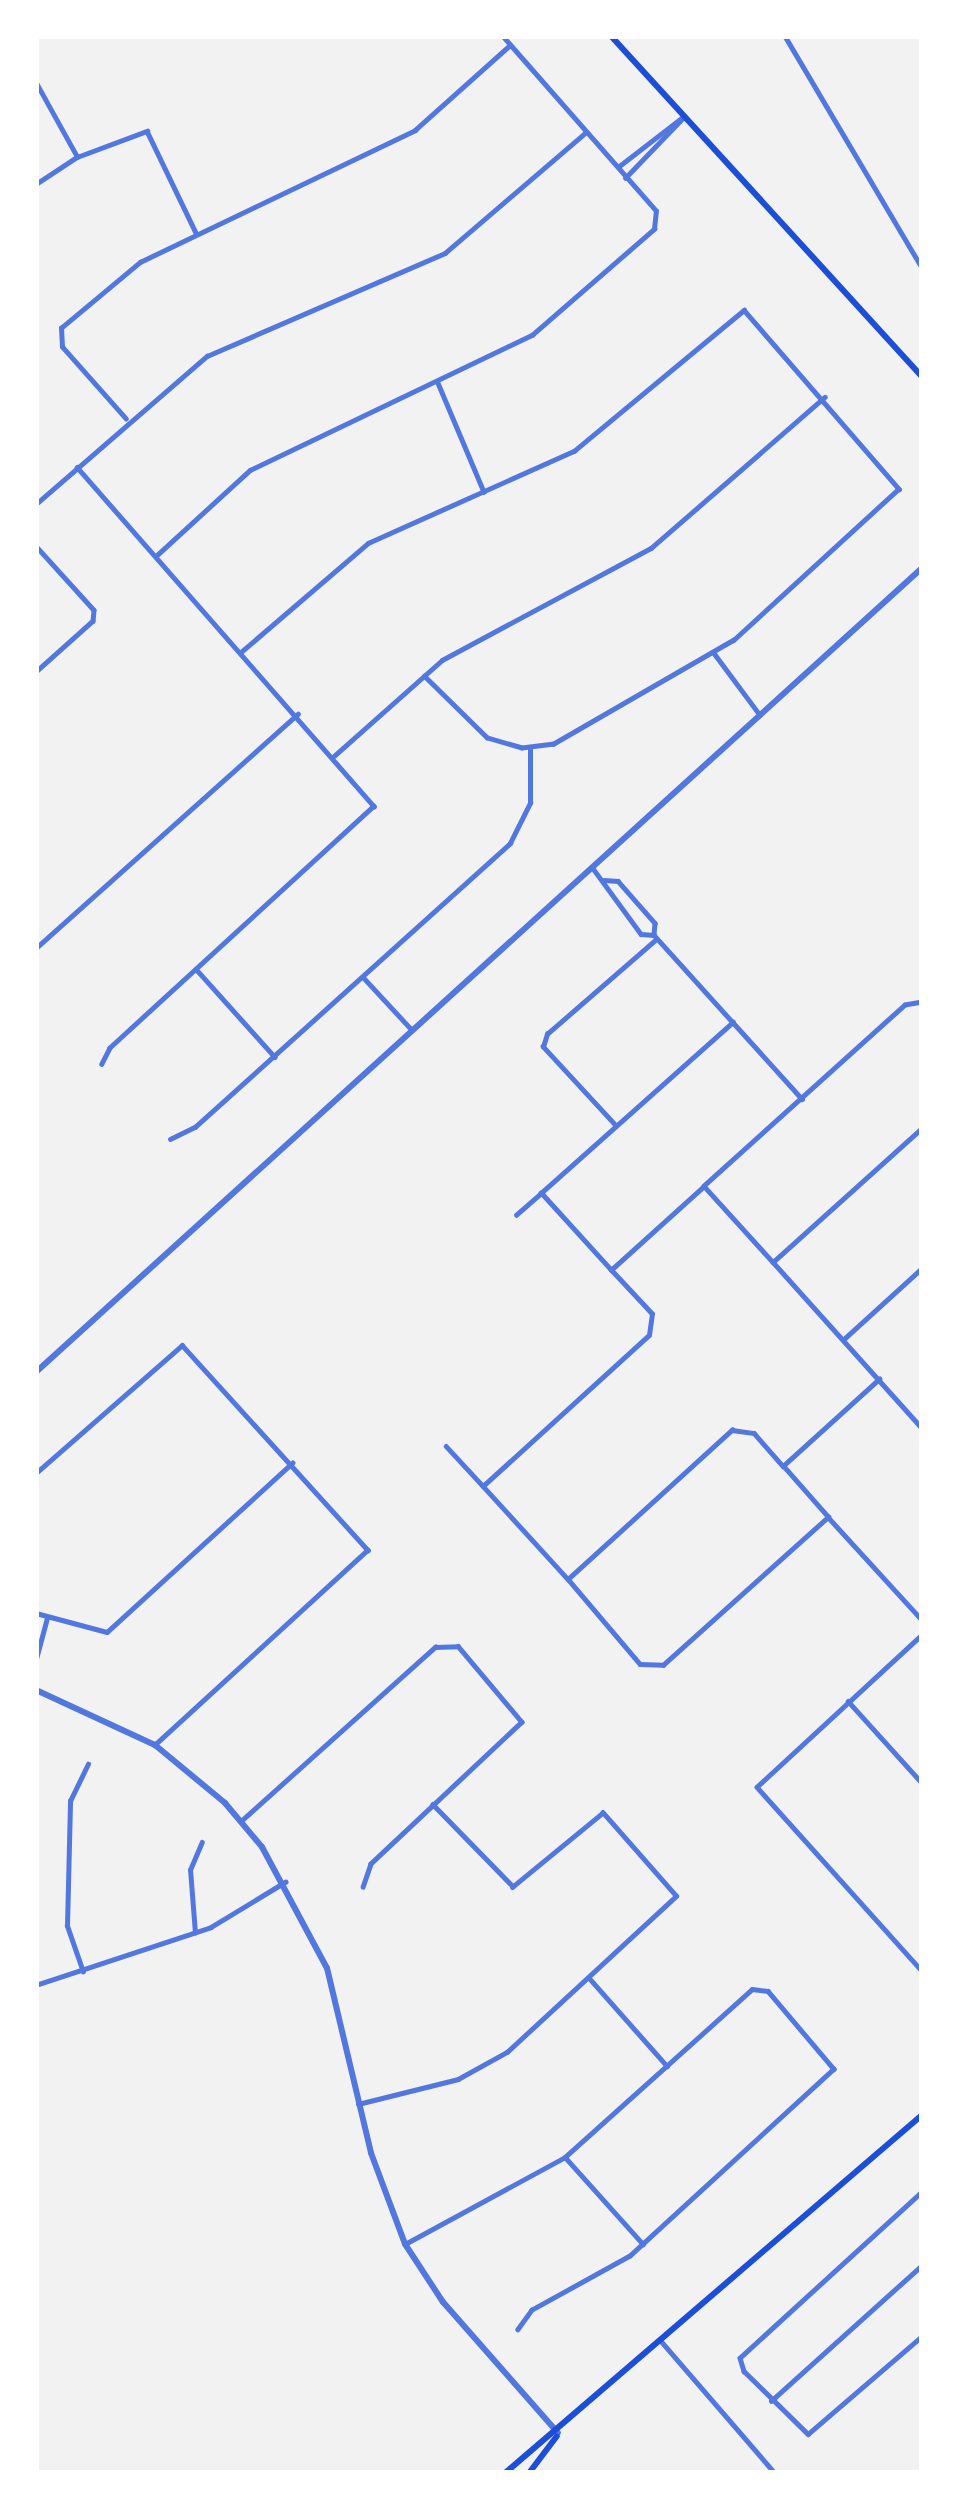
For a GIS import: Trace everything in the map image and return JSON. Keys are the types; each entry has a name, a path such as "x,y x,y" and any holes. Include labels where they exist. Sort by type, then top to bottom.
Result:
{"main road":[{"path":"611,36 922,376"},
{"path":"505,2473 558,2433 922,2115"},
{"path":"530,2473 558,2433"}],"street":[{"path":"156,556 250,470 532,335 659,221 502,36"},
{"path":"784,36 922,268"},
{"path":"128,421 56,335 140,262 373,157 415,130 510,45"},
{"path":"36,82 77,157"},
{"path":"616,169 684,116"},
{"path":"625,178 684,116"},
{"path":"36,184 77,157 147,131 196,233"},
{"path":"36,504 207,356 445,253 585,133"},
{"path":"241,652 368,543 574,452 744,310 826,396 899,489 714,653 571,738 530,748 474,730 424,676"},
{"path":"438,383 484,492"},
{"path":"334,755 424,676 470,643 651,548 826,396"},
{"path":"77,467 374,806 196,969 102,1064"},
{"path":"36,546 94,610 93,621 36,672"},
{"path":"36,1372 922,568"},
{"path":"714,653 760,715"},
{"path":"36,948 298,714"},
{"path":"170,1139 274,1057 510,843 530,803 530,748"},
{"path":"592,867 641,934 656,936"},
{"path":"604,880 618,880 655,923 656,936 802,1099"},
{"path":"616,1126 544,1047 547,1034 656,936"},
{"path":"196,969 274,1057"},
{"path":"363,976 412,1030"},
{"path":"611,1270 905,1005 922,1002"},
{"path":"516,1215 733,1022"},
{"path":"773,1262 922,1128"},
{"path":"704,1186 922,1429"},
{"path":"483,1486 655,1326 541,1193"},
{"path":"844,1339 922,1268"},
{"path":"36,1474 182,1345 368,1550 155,1745"},
{"path":"783,1466 879,1379"},
{"path":"568,1580 732,1430 754,1433 922,1621"},
{"path":"446,1446 652,1670 828,1517"},
{"path":"36,1612 107,1632 292,1463"},
{"path":"36,1659 48,1616"},
{"path":"922,1634 757,1787 922,1971"},
{"path":"240,1821 448,1641 522,1722 371,1864 363,1887"},
{"path":"36,1690 155,1745 240,1821 285,1882 326,1968 358,2104 405,2245 443,2302 558,2433"},
{"path":"848,1701 922,1783"},
{"path":"83,1972 67,1926 70,1802 88,1764"},
{"path":"358,2104 481,2068 590,1978 676,1896 603,1813 513,1888 434,1805"},
{"path":"195,1933 190,1870 202,1842"},
{"path":"36,1985 195,1933 285,1882"},
{"path":"590,1978 667,2066"},
{"path":"405,2245 565,2157 760,1987 834,2069 644,2244 532,2310 518,2329"},
{"path":"565,2157 644,2244"},
{"path":"922,2192 745,2351 744,2371 796,2430 814,2433 922,2336"},
{"path":"771,2401 922,2265"},
{"path":"660,2340 775,2473"}]}
